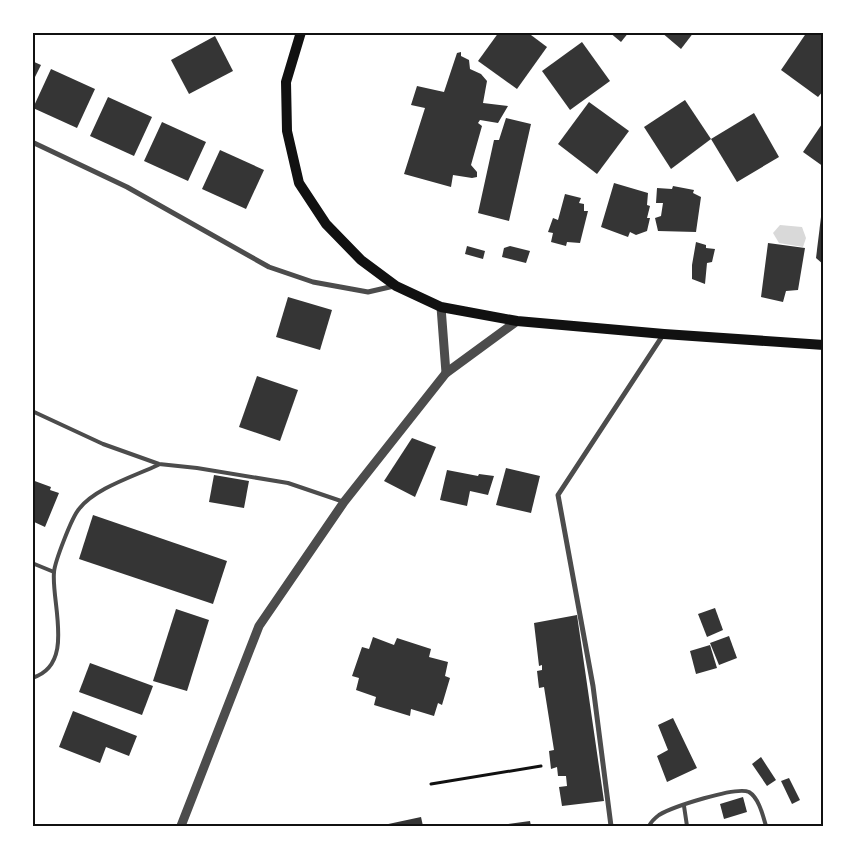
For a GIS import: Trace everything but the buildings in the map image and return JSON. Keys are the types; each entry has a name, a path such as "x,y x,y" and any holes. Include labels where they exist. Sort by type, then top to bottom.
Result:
{"main road":[{"path":"301,32 286,82 287,131 298,183 326,224 360,260 396,286 441,307 518,321 664,334 824,345"}],"street":[{"path":"32,142 127,188 269,267 313,282 368,292 396,286"},
{"path":"441,307 446,373"},
{"path":"181,826 259,626 344,502 446,373 518,321"},
{"path":"611,826 593,686 558,495 664,334"}],"lane":[{"path":"32,411 103,444 159,464 197,468 288,483 344,502"},
{"path":"32,678 44,674 51,666 56,649 59,631 54,572 78,509 91,497 159,464"},
{"path":"32,563 54,572"},
{"path":"649,826 660,815 721,793 738,790 749,792 756,799 766,826"},
{"path":"684,806 687,826"}],"path":[{"path":"431,784 541,766"}],"shaded area":[{"path":"780,225 802,227 806,238 803,247 779,243 773,233"}]}
